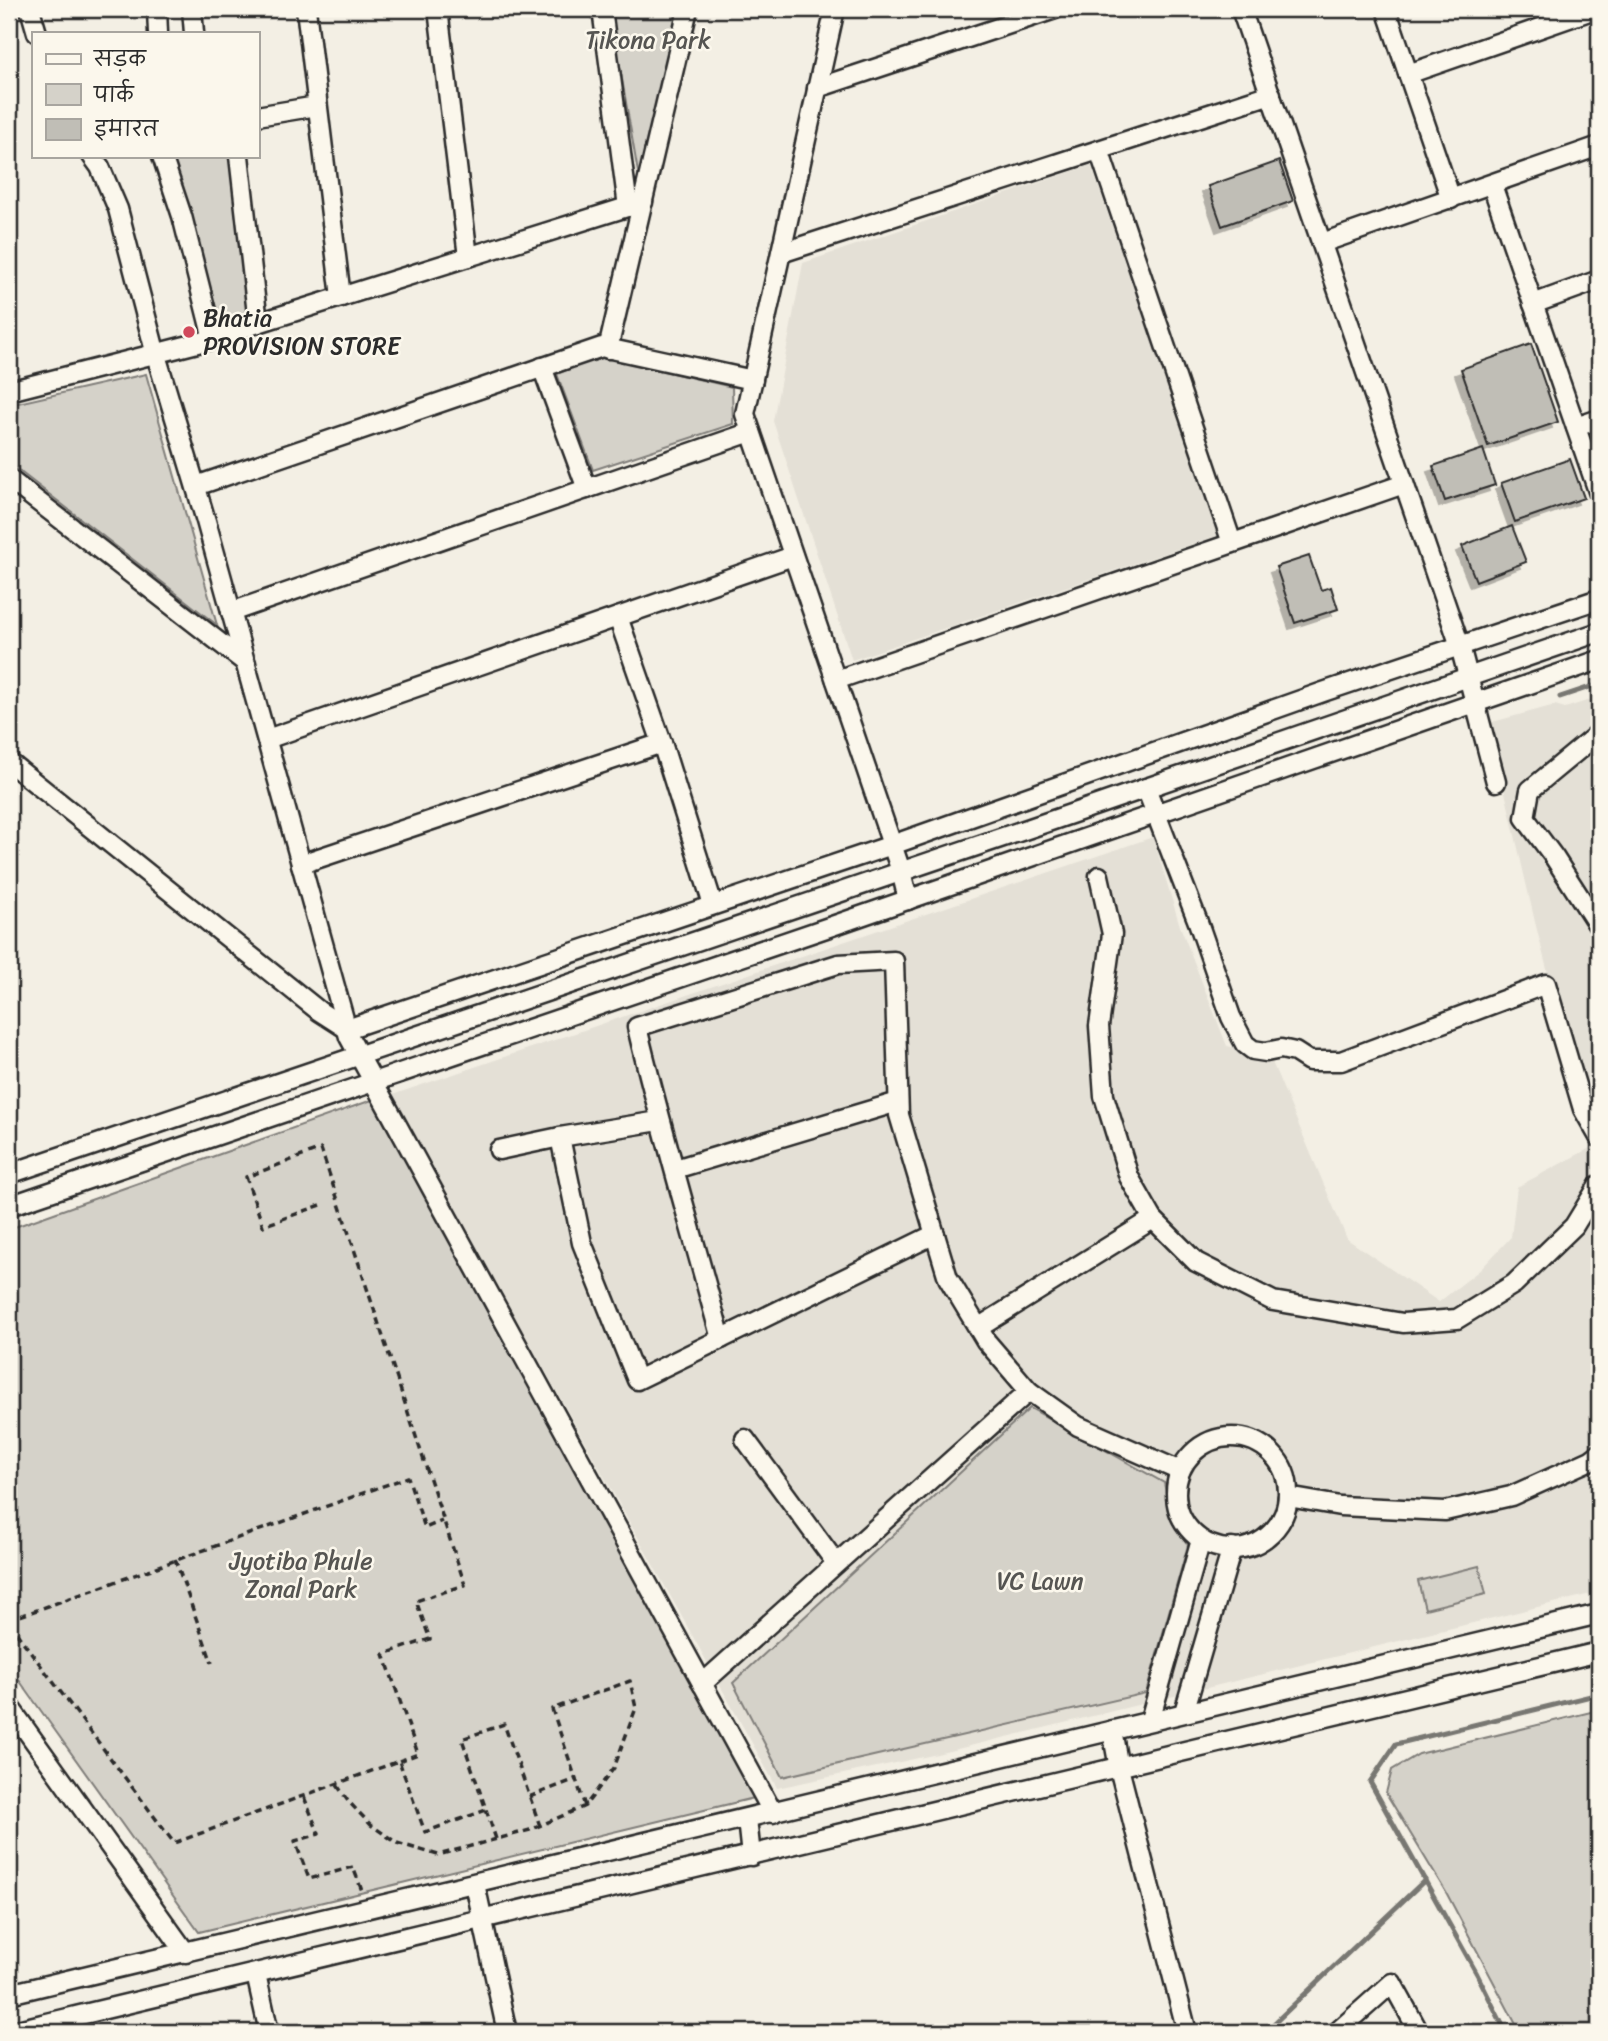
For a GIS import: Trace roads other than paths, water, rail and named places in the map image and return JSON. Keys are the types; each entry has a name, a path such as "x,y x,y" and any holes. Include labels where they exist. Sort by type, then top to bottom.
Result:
{"street":[{"path":"30,9 37,32"},
{"path":"158,9 158,32"},
{"path":"192,9 194,32"},
{"path":"306,9 341,297"},
{"path":"439,9 468,257"},
{"path":"602,9 635,204"},
{"path":"608,349 635,204 688,9"},
{"path":"835,9 745,414 901,871 908,900"},
{"path":"817,88 1055,9"},
{"path":"1241,9 1460,646 1477,702 1496,782"},
{"path":"1386,9 1451,199"},
{"path":"1408,74 1595,9"},
{"path":"781,253 1271,94"},
{"path":"259,116 317,106"},
{"path":"1322,243 1599,146"},
{"path":"1099,149 1232,543"},
{"path":"93,158 118,209 156,355 246,663 346,1029 357,1054 773,1813"},
{"path":"163,158 182,216 214,339"},
{"path":"239,158 258,323"},
{"path":"1492,185 1599,494"},
{"path":"9,391 214,339 635,204"},
{"path":"1533,303 1599,280"},
{"path":"196,486 602,347 753,380"},
{"path":"542,368 587,489"},
{"path":"1576,427 1599,419"},
{"path":"231,612 751,432"},
{"path":"9,479 246,663"},
{"path":"836,680 1404,484"},
{"path":"267,739 793,556"},
{"path":"346,1029 892,845 1323,692 1599,599"},
{"path":"618,617 662,743 713,905"},
{"path":"9,1174 1599,632"},
{"path":"9,1206 908,900 1599,660"},
{"path":"1599,733 1530,790 1525,818 1555,858 1599,928"},
{"path":"301,864 662,743"},
{"path":"9,762 319,1011 346,1029"},
{"path":"1146,788 1158,814 1231,1017 1245,1044 1253,1050 1266,1052 1281,1049 1295,1052 1309,1061 1341,1061 1546,984 1583,1109 1599,1137"},
{"path":"1099,876 1112,934 1099,1026 1104,1096 1129,1177 1153,1219 1196,1262 1273,1301 1403,1323 1457,1319 1514,1284 1574,1226 1599,1185"},
{"path":"721,1339 675,1169 659,1121 637,1027 838,964 894,961 899,1115 948,1278 986,1341 1029,1391 1078,1426 1181,1471"},
{"path":"675,1169 898,1102"},
{"path":"499,1150 659,1121"},
{"path":"560,1137 582,1243 637,1380 935,1234"},
{"path":"978,1328 1153,1219"},
{"path":"702,1685 1029,1391"},
{"path":"1220,1437 1246,1437 1263,1445 1279,1461 1288,1481 1288,1504 1280,1524 1264,1540 1244,1548 1221,1548 1201,1540 1184,1521 1176,1504 1177,1479 1181,1471 1185,1461 1199,1446 1220,1437"},
{"path":"745,1439 836,1563"},
{"path":"1288,1497 1340,1506 1445,1511 1511,1496 1599,1454"},
{"path":"1150,1720 1201,1540"},
{"path":"1184,1712 1232,1548"},
{"path":"9,1994 1599,1614"},
{"path":"9,2032 1599,1652"},
{"path":"9,1706 186,1953"},
{"path":"1112,1730 1119,1768 1187,2032"},
{"path":"747,1819 751,1856"},
{"path":"475,1884 507,2032"},
{"path":"256,1974 269,2032"},
{"path":"1338,2032 1392,1983 1419,2032"}],"waterway":[{"path":"1560,697 1599,684"},
{"path":"1506,2032 1477,1974 1370,1782 1396,1744 1599,1694"},
{"path":"1265,2032 1425,1880"}],"place":[{"name":"Bhatia PROVISION STORE","path":"189,332"}],"park label":[{"name":"Tikona Park","path":"648,40"},
{"name":"Jyotiba Phule Zonal Park","path":"301,1575"},
{"name":"VC Lawn","path":"1040,1581"}]}
